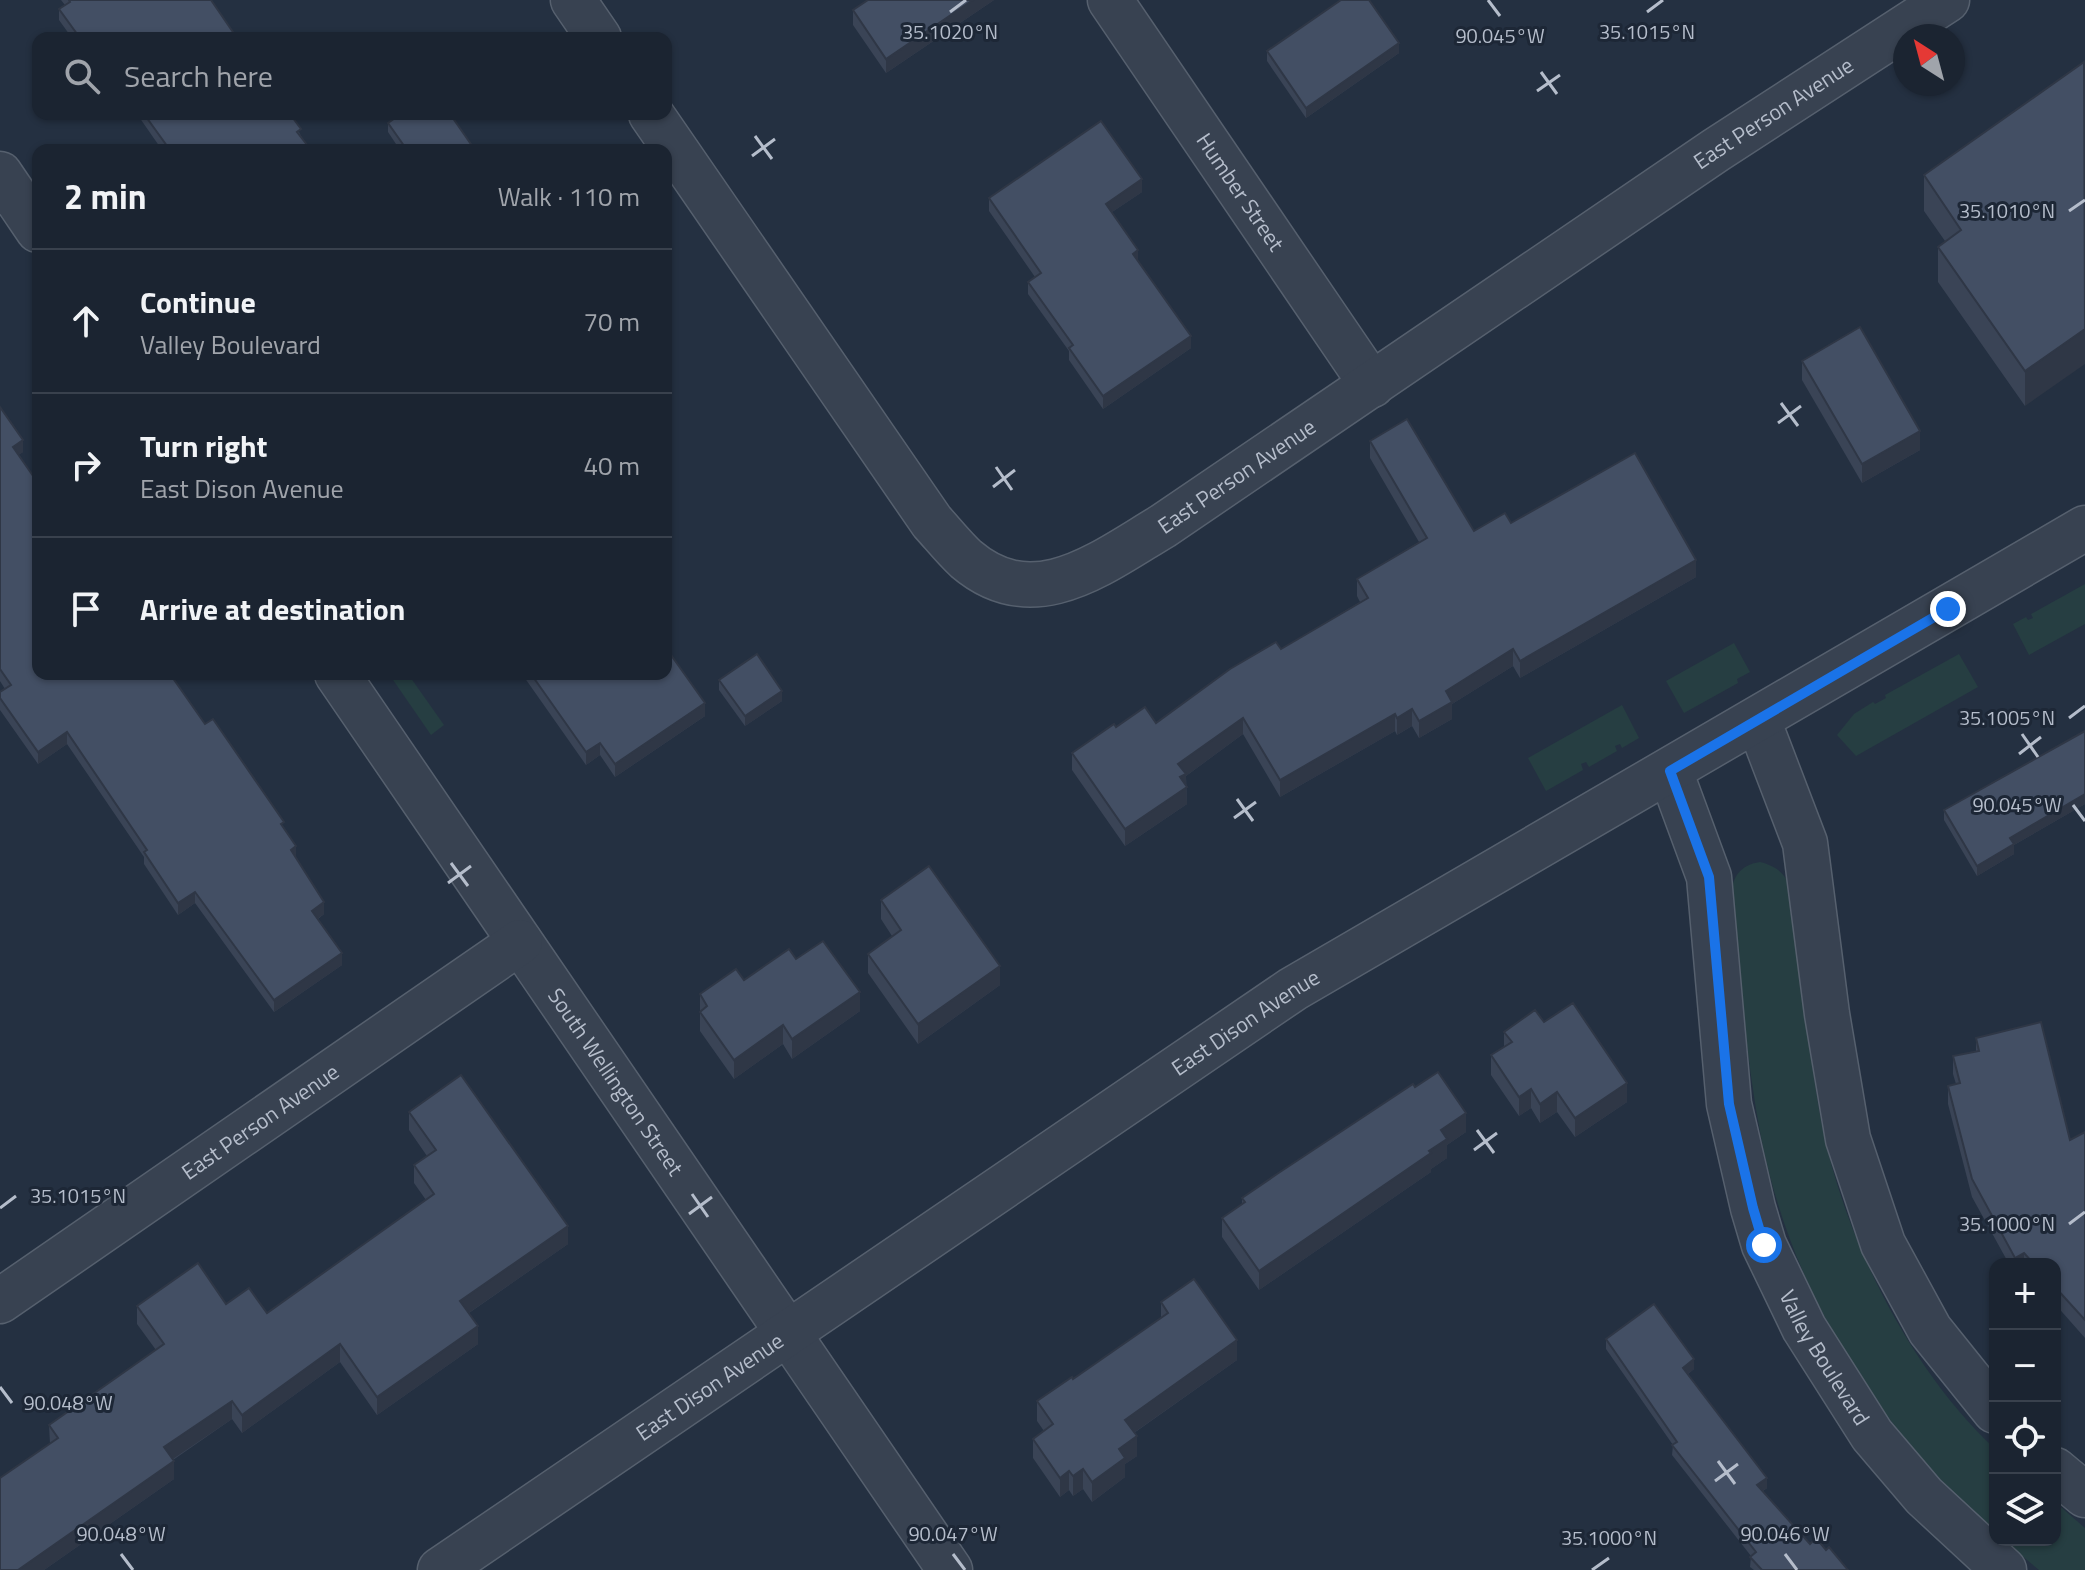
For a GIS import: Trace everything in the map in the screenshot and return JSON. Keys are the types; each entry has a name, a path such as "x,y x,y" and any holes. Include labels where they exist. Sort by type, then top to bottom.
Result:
{"street":[{"path":"573,0 595,32"},
{"name":"Humber Street","path":"1110,0 1372,385"},
{"name":"East Person Avenue","path":"672,144 932,522 966,559 1002,581 1035,586 1062,582 1163,526 1716,150 1947,0"},
{"name":"East Person Avenue","path":"655,120 672,144"},
{"path":"0,174 32,221"},
{"name":"East Dison Avenue","path":"440,1570 1293,989 2085,528"},
{"name":"South Wellington Street","path":"341,680 950,1570"},
{"path":"1758,720 1805,843 1827,1014 1848,1139 1883,1244 1930,1330 1989,1404"},
{"name":"Valley Boulevard","path":"1670,771 1709,877 1729,1104 1764,1245 1804,1328 1872,1435 1924,1496 2004,1570"},
{"name":"East Person Avenue","path":"0,1301 520,942"},
{"path":"2060,1474 2085,1495"}],"green space":[{"path":"2085,584 2085,624 2029,655 2013,624 2026,617 2028,620 2033,618 2031,614"},
{"path":"1734,643 1750,672 1737,679 1738,683 1684,713 1666,681"},
{"path":"1959,654 1978,687 1856,756 1837,735 1854,714"},
{"path":"393,680 412,680 444,725 431,735"},
{"path":"1622,705 1639,738 1622,748 1620,744 1615,746 1617,751 1589,767 1586,762 1581,764 1583,770 1546,791 1528,758"},
{"path":"1760,862 1775,868 1788,882 1793,896 1818,1103 1827,1149 1859,1244 1904,1335 1932,1377 1989,1443 1989,1527 1913,1449 1878,1403 1818,1304 1794,1250 1775,1195 1761,1137 1731,902 1737,875"},
{"path":"2061,1507 2085,1528 2085,1570 2039,1570 2010,1546 2061,1546"}],"building":[{"path":"211,0 233,32 76,32 59,9 70,2"},
{"path":"868,0 973,0 886,59 853,10"},
{"path":"1341,0 1369,0 1399,43 1306,108 1267,51"},
{"path":"2084,62 2085,329 2025,371 1938,247 1961,230 1924,175"},
{"path":"148,120 294,120 301,129 297,132 306,144 166,144"},
{"path":"392,120 454,120 471,144 403,144 388,123"},
{"path":"1101,121 1142,179 1106,204 1138,250 1133,254 1191,336 1103,396 1069,348 1073,345 1028,282 1041,273 989,198"},
{"path":"1860,327 1920,431 1862,464 1802,361"},
{"path":"0,407 23,440 13,447 32,474 32,680 174,680 205,724 213,719 284,822 281,824 296,846 291,850 324,902 312,911 342,953 274,1000 195,892 178,903 144,852 147,850 67,732 38,752 0,698 0,692 11,685 0,669"},
{"path":"1407,419 1474,531 1505,513 1511,523 1635,453 1696,560 1520,661 1513,649 1446,691 1452,702 1419,721 1412,709 1397,718 1395,714 1280,780 1243,718 1178,764 1186,774 1180,777 1187,787 1125,829 1072,753 1145,707 1156,723 1230,669 1276,642 1281,649 1368,598 1357,579 1427,538 1370,441"},
{"path":"757,654 782,691 745,716 719,680"},
{"path":"672,656 705,703 615,764 600,743 586,752 535,680 672,680"},
{"path":"2085,731 2085,794 2010,838 2014,844 1977,866 1944,810"},
{"path":"929,866 1000,966 918,1024 868,954 901,930 881,900"},
{"path":"823,941 860,992 792,1039 783,1025 734,1060 700,1012 707,1006 700,994 736,969 744,980 789,949 796,959"},
{"path":"1573,1003 1627,1083 1575,1118 1557,1092 1540,1104 1531,1089 1519,1097 1491,1055 1512,1042 1504,1032 1535,1010 1544,1022"},
{"path":"2041,1022 2070,1140 2085,1132 2085,1320 2061,1294 2061,1258 2029,1258 2024,1253 2015,1258 1972,1179 1948,1086 1960,1083 1953,1056 1979,1051 1976,1038"},
{"path":"1438,1072 1466,1113 1441,1130 1447,1139 1259,1271 1222,1218 1245,1202 1242,1198 1277,1174 1413,1084 1415,1087"},
{"path":"461,1075 568,1226 460,1301 478,1326 377,1397 340,1344 242,1415 232,1401 164,1447 174,1461 18,1570 0,1570 0,1478 58,1438 49,1425 164,1344 137,1306 198,1263 226,1304 249,1288 267,1313 434,1194 414,1165 436,1150 409,1112"},
{"path":"1194,1279 1237,1340 1125,1420 1137,1436 1119,1449 1125,1458 1092,1482 1083,1469 1073,1476 1069,1471 1060,1478 1033,1439 1053,1424 1037,1401 1168,1313 1161,1302"},
{"path":"1654,1304 1694,1359 1683,1368 1767,1478 1757,1485 1810,1544 1816,1538 1826,1550 1829,1547 1848,1570 1762,1570 1750,1557 1756,1552 1672,1445 1677,1442 1606,1339"}],"route":[{"path":"1764,1245 1729,1104 1709,877 1670,771 1948,609"}]}
